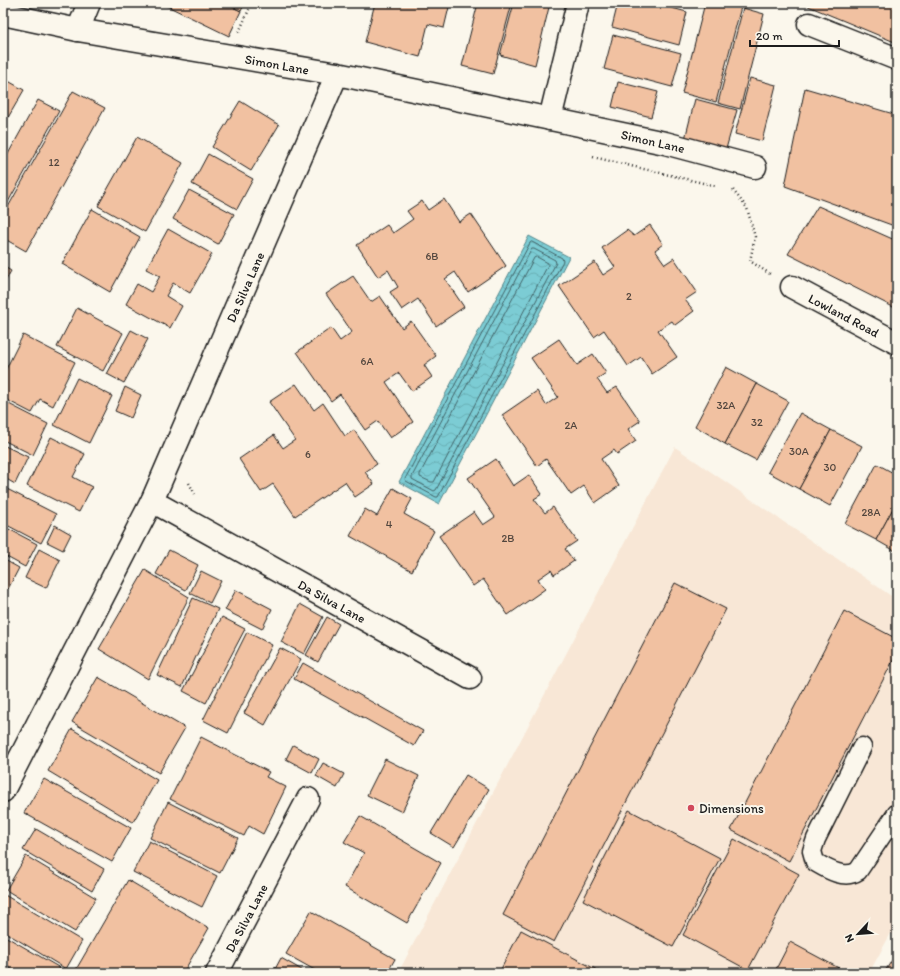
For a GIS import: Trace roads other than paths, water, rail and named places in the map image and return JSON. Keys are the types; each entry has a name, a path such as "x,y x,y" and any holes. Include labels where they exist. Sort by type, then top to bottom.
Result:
{"street":[{"path":"78,30 89,3"},
{"path":"550,119 578,3"},
{"name":"Simon Lane","path":"3,14 78,30 337,74 665,143 755,167"},
{"path":"810,24 897,59"},
{"name":"Da Silva Lane","path":"3,791 152,501 337,74"},
{"name":"Lowland Road","path":"792,287 897,343"},
{"name":"Da Silva Lane","path":"152,501 470,678"},
{"name":"Da Silva Lane","path":"217,973 308,799"}],"lane":[{"path":"862,748 816,839 812,851 815,862 834,872 853,874 858,871 897,813"}],"water":[{"path":"529,236 569,257 439,504 399,482"}],"place":[{"name":"Dimensions","path":"691,808"}]}
